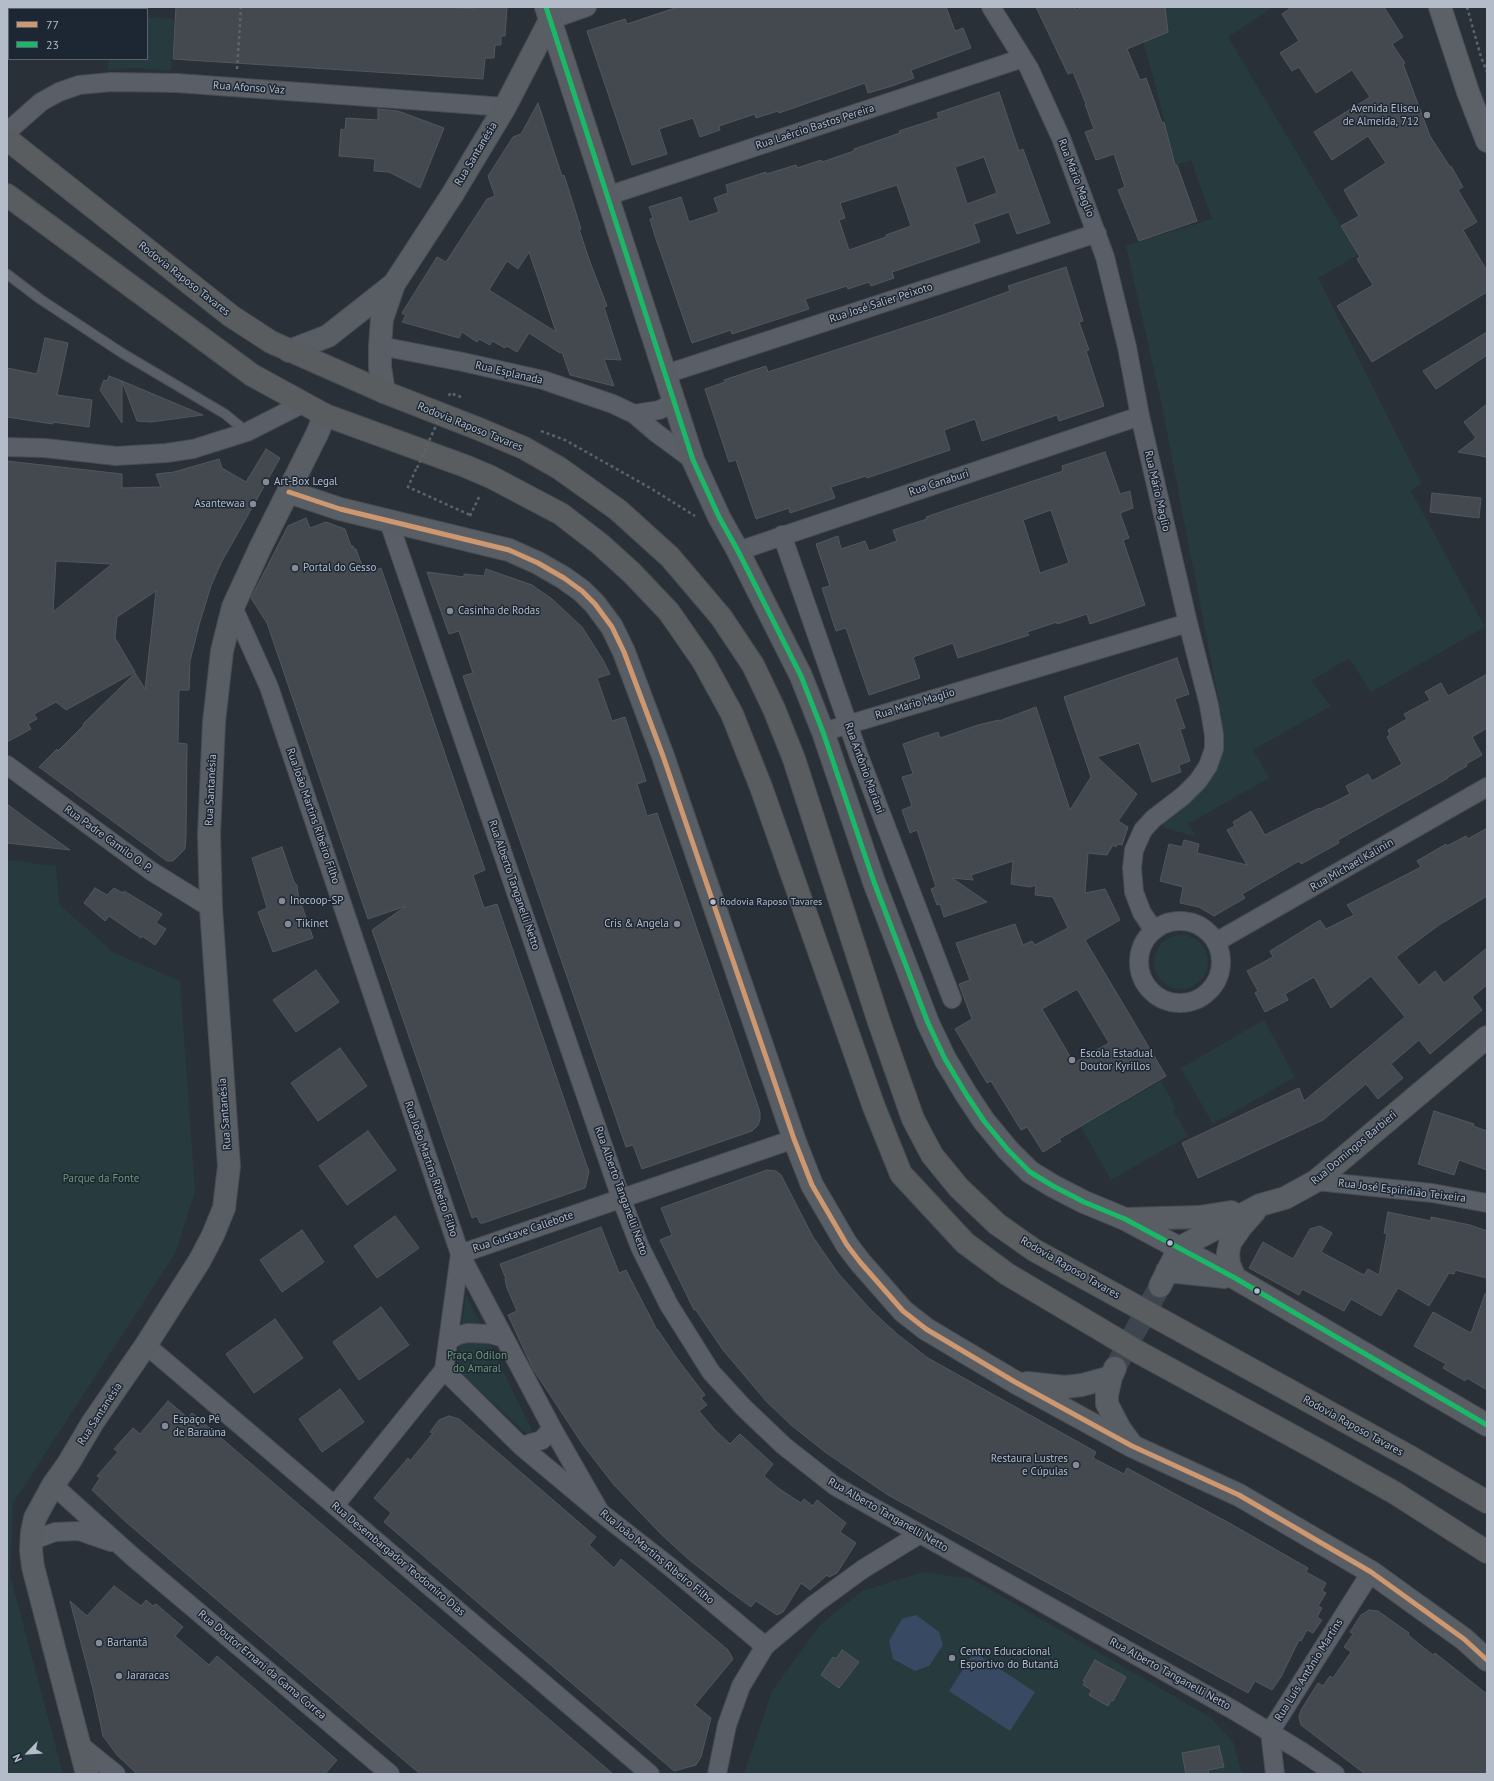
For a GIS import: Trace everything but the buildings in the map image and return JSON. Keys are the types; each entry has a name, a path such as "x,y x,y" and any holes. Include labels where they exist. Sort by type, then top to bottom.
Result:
{"highway":[{"name":"Rodovia Raposo Tavares","path":"7,139 231,316 271,342 384,392 507,440 559,468 618,510 670,557 721,616 753,665 774,709 794,759 879,1022 913,1119 932,1155 958,1188 997,1224 1034,1250 1398,1450 1487,1502"},
{"path":"7,195 252,374 302,404 325,415 465,466 561,514 600,544 632,573 669,612 703,661 735,721 762,787 874,1107 901,1174 965,1244 1007,1274 1140,1353 1388,1489 1487,1552"}],"main road":[{"path":"1440,7 1468,92 1487,141"},
{"name":"Rua Santanésia","path":"384,392 380,367 382,319 394,284 452,195 505,107 548,13"},
{"path":"548,13 693,460 719,517 738,551 801,676 823,732 874,882 928,1023 945,1059 966,1094 1008,1150 1030,1172 1084,1202 1125,1219 1235,1278 1487,1425"},
{"name":"Rua Santanésia","path":"289,351 328,336 394,284"},
{"name":"Rua Santanésia","path":"87,1774 33,1567 31,1541 35,1518 93,1422 146,1345 207,1248 224,1208 229,1166 211,908 209,834 214,722 222,650 232,607 325,415"},
{"path":"289,492 340,510 467,539 508,550 538,563 564,578 582,591 595,604 612,627 624,652 663,756 794,1139 812,1185 836,1228 860,1262 903,1311 926,1329 1016,1382 1132,1446 1239,1495 1371,1572 1464,1639 1487,1660"},
{"name":"Rua Domingos Barbieri","path":"1179,1248 1260,1205 1285,1198 1316,1181 1487,1037"},
{"path":"1125,1219 1217,1216 1260,1205"},
{"path":"1235,1278 1229,1264 1228,1253 1230,1243 1241,1227 1260,1205"},
{"path":"1125,1219 1148,1243 1163,1279"},
{"path":"1163,1279 1179,1248"},
{"path":"1163,1279 1235,1278"},
{"path":"1016,1382 1065,1387 1082,1385 1113,1372 1107,1395 1108,1404 1120,1429 1132,1446"}],"street":[{"path":"548,13 587,7"},
{"name":"Rua Mário Maglio","path":"823,732 1188,623 1140,416 1127,347 1105,256 1062,138 1023,58 991,7"},
{"name":"Rua Laércio Bastos Pereira","path":"607,196 1023,58"},
{"name":"Rua Afonso Vaz","path":"7,132 41,102 58,92 79,85 130,81 236,87 505,107"},
{"name":"Rua José Salier Peixoto","path":"666,374 1097,233"},
{"name":"Rua Esplanada","path":"380,346 463,362 543,380 613,404 634,414 655,432 693,460"},
{"path":"634,414 659,410 674,403"},
{"path":"7,448 45,448 116,456 166,453 193,449 247,432 302,404"},
{"name":"Rua Canaburi","path":"738,551 1140,416"},
{"name":"Rua Alberto Tanganelli Netto","path":"388,522 621,1198 640,1247 669,1305 716,1378 743,1407 784,1446 835,1486 1235,1711 1301,1751 1335,1774"},
{"name":"Rua Antônio Mariani","path":"782,535 848,725 952,999"},
{"name":"Rua João Martins Ribeiro Filho","path":"232,607 269,687 460,1254 552,1428 600,1512 669,1566 765,1646"},
{"path":"1153,929 1142,913 1134,892 1132,868 1134,850 1143,830 1153,819 1183,796 1198,781 1208,766 1214,749 1214,736 1209,705 1188,623"},
{"name":"Rua Padre Camilo O. P.","path":"7,765 151,871 211,908"},
{"name":"Rua Michael Kalinin","path":"1216,942 1487,788"},
{"path":"1180,920 1195,923 1207,931 1216,942 1221,956 1220,971 1215,984 1206,995 1193,1002 1179,1004 1165,1001 1152,994 1143,982 1138,968 1139,954 1144,940 1153,929 1166,922 1180,920"},
{"name":"Rua Gustave Callebote","path":"444,1370 460,1254 794,1139"},
{"name":"Rua José Espiridião Teixeira","path":"1316,1181 1432,1193 1487,1203"},
{"path":"448,1341 468,1333 490,1334 504,1338"},
{"name":"Rua Desembargador Teodomiro Dias","path":"146,1345 650,1774"},
{"path":"335,1505 444,1370 521,1446 600,1512"},
{"path":"521,1446 537,1443 542,1440 552,1428"},
{"name":"Rua Doutor Ernani da Gama Correa","path":"53,1486 133,1557 390,1774"},
{"name":"Rua Doutor Ernani da Gama Correa","path":"31,1541 55,1532 79,1531 108,1540 133,1557"},
{"path":"717,1774 727,1725 741,1686 765,1646 815,1604 863,1569 920,1534"},
{"name":"Rua Luís Antônio Martins","path":"1275,1774 1270,1732 1371,1572"},
{"path":"80,1745 116,1774"}],"lane":[{"path":"7,274 40,299 122,353 225,414 247,432"}],"path":[{"path":"236,87 241,7"},
{"path":"1467,7 1481,57 1487,72"},
{"path":"446,403 408,487 470,516"},
{"path":"536,430 565,440 652,489 697,518 719,517"}],"green space":[{"path":"1165,7 1273,7 1228,37 1358,255 1318,278 1421,483 1411,491 1485,627 1371,692 1349,658 1311,681 1331,706 1253,750 1269,778 1188,824 1196,837 1162,827 1166,820 1203,785 1221,755 1222,717 1160,396 1126,246 1212,219 1191,160 1175,165 1143,42"},
{"path":"148,17 174,19 171,71 133,68 108,70 109,60 148,60"},
{"name":"Parque da Fonte","path":"7,860 56,866 59,904 114,953 180,981 195,1191 176,1252 13,1503 10,1575 63,1774 7,1774"},
{"path":"1181,935 1191,937 1200,943 1206,952 1208,962 1206,972 1200,981 1191,987 1181,989 1171,987 1162,981 1156,972 1154,962 1156,952 1162,943 1171,937"},
{"path":"1264,1020 1295,1077 1213,1124 1181,1068"},
{"path":"1161,1081 1176,1108 1173,1110 1188,1136 1111,1180 1081,1127"},
{"name":"Praça Odilon do Amaral","path":"466,1294 539,1445 456,1369"},
{"name":"Centro Educacional Esportivo do Butantã","path":"923,1572 972,1579 1210,1717 1233,1742 1242,1774 744,1774 772,1691 821,1624 862,1591"}],"water":[{"path":"916,1615 939,1632 943,1645 929,1666 915,1671 893,1659 889,1641 902,1619"},
{"path":"974,1652 1035,1692 1010,1731 949,1691"}],"tunnel":[{"path":"1115,1368 1160,1286"}],"transit line":[{"name":"23","path":"546,7 693,460 719,517 738,551 801,676 823,732 874,882 928,1023 945,1059 966,1094 984,1121 1008,1150 1030,1172 1084,1202 1125,1219 1235,1278 1487,1425"},
{"name":"77","path":"289,492 340,509 509,550 538,563 564,578 582,591 595,604 612,627 624,652 663,756 794,1139 812,1185 847,1245 903,1311 926,1329 1015,1382 1132,1446 1239,1495 1371,1572 1464,1639 1487,1660"}],"place":[{"name":"Avenida Eliseu de Almeida, 712","path":"1427,115"},
{"name":"Art-Box Legal","path":"266,482"},
{"name":"Asantewaa","path":"253,504"},
{"name":"Portal do Gesso","path":"295,568"},
{"name":"Casinha de Rodas","path":"450,611"},
{"name":"Inocoop-SP","path":"282,901"},
{"name":"Rodovia Raposo Tavares","path":"713,902"},
{"name":"Tikinet","path":"288,924"},
{"name":"Cris & Angela","path":"677,924"},
{"name":"Escola Estadual Doutor Kyrillos","path":"1072,1060"},
{"name":"Espaço Pé de Baraúna","path":"165,1426"},
{"name":"Restaura Lustres e Cúpulas","path":"1076,1465"},
{"name":"Bartantã","path":"99,1643"},
{"name":"Centro Educacional Esportivo do Butantã","path":"952,1658"},
{"name":"Jararacas","path":"119,1676"}]}
